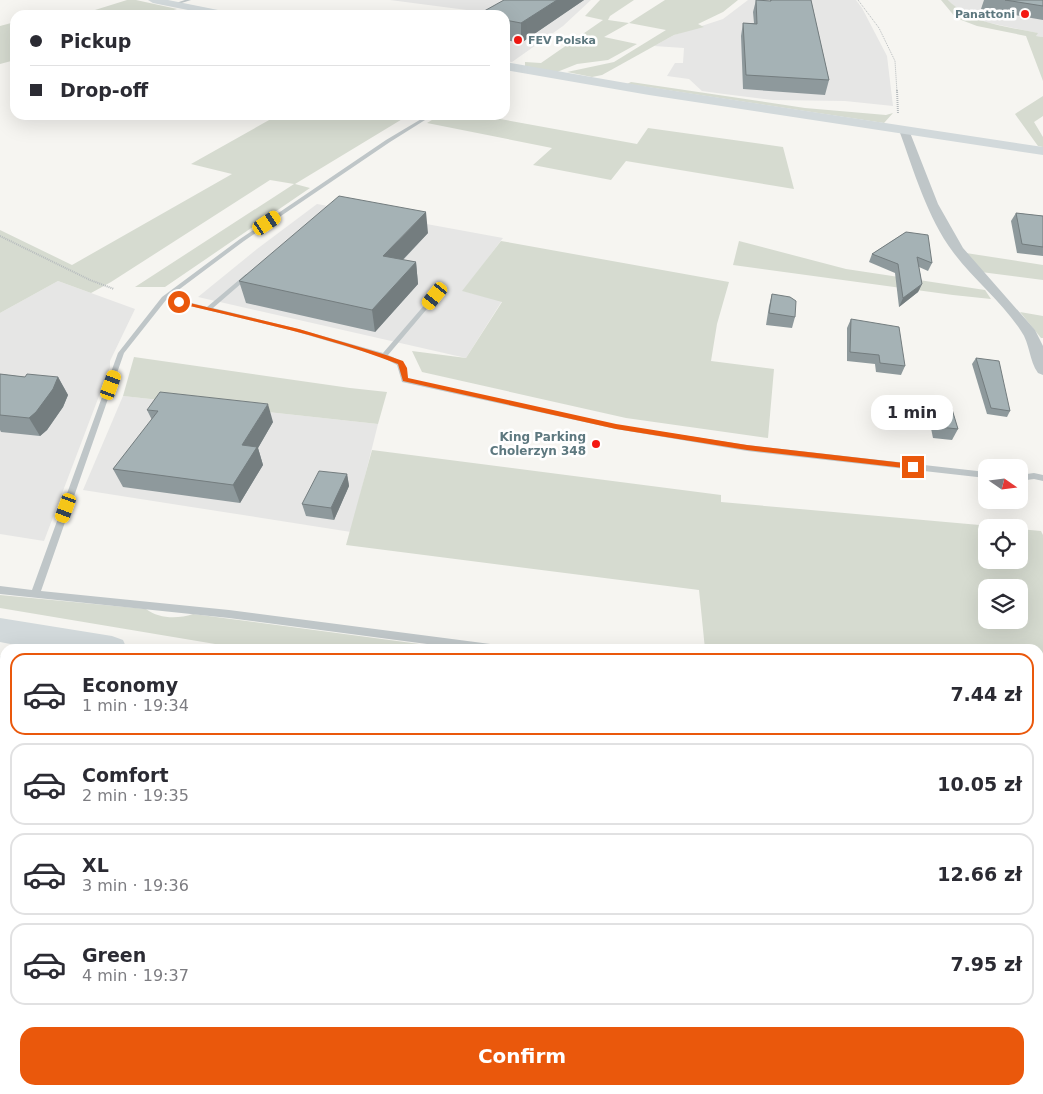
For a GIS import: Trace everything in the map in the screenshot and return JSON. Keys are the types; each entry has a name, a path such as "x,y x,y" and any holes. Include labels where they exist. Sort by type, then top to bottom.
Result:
{"highway":[{"path":"0,630 83,644"}],"main road":[{"path":"153,0 204,10"},
{"path":"510,69 1043,151"}],"street":[{"path":"904,130 932,204 958,250 1028,330 1037,349 1043,370"}],"lane":[{"path":"175,4 189,0"},
{"path":"35,594 121,354 164,298 242,240 388,141 423,120"},
{"path":"208,309 251,273"},
{"path":"384,356 435,296"},
{"path":"164,298 296,330 384,356 401,363 404,368 405,380 616,427 747,448 978,474"},
{"path":"1028,477 1043,478"},
{"path":"0,590 228,614 459,644"}],"path":[{"path":"858,0 879,28 895,61 899,125 904,130"},
{"path":"0,236 90,280 114,289"}],"shaded area":[{"path":"127,0 136,0 177,9 95,10"},
{"path":"390,0 591,0 563,26 512,62 510,62 510,10 467,10"},
{"path":"600,0 634,0 610,16 608,20 629,23 604,37 637,44 608,60 577,64 557,72 525,66 525,62 541,63 603,20 585,16"},
{"path":"665,0 738,0 723,12 698,24 704,27 674,35 602,75 592,77 567,72 614,62 666,30 629,23"},
{"path":"748,0 856,0 887,56 893,106 845,101 773,100 724,94 702,91 689,79 667,76 675,63 683,63 684,48 654,46 674,35 723,19"},
{"path":"941,0 948,0 957,8 978,19 1001,26 1038,33 1036,36 1043,37 1043,81 1026,36 977,26 956,18"},
{"path":"948,0 1043,0 1043,37 1036,36 1037,33 981,21 958,10"},
{"path":"10,23 10,61 0,64 0,26"},
{"path":"631,82 805,108 886,115 893,113 884,123 627,84"},
{"path":"1043,96 1043,116 1034,122 1043,137 1043,147 1038,146 1015,114"},
{"path":"269,120 401,120 295,184 310,188 165,287 135,287 294,184 270,180 91,293 58,281 0,313 0,230 72,265 232,174 191,164"},
{"path":"432,120 505,120 637,144 648,128 783,147 794,189 626,161 611,180 533,165 552,148 427,123"},
{"path":"317,204 503,238 463,291 502,301 466,358 198,297"},
{"path":"501,241 729,282 717,324 711,361 774,369 768,438 626,418 422,372 412,351 466,358 502,302 462,291"},
{"path":"739,241 846,269 985,290 991,299 733,265"},
{"path":"966,253 1043,265 1043,280 981,272"},
{"path":"58,281 135,309 110,361 110,367 44,541 0,534 0,313"},
{"path":"1020,312 1043,316 1043,338 1041,338"},
{"path":"134,357 387,392 378,424 123,396"},
{"path":"123,396 378,424 351,532 83,490"},
{"path":"372,450 721,495 721,502 978,525 978,569 1028,569 1028,530 1041,531 1043,535 1043,644 704,644 699,590 346,545"},
{"path":"0,595 146,609 157,615 169,617 193,614 419,644 215,644 0,608"}],"building":[{"path":"504,0 557,0 521,23 510,21 510,10 486,10"},
{"path":"756,0 811,0 829,80 746,75 743,23 757,24"},
{"path":"1005,0 1043,0 1043,6"},
{"path":"339,196 426,212 383,256 416,262 372,310 239,281"},
{"path":"1016,213 1043,216 1043,247 1022,244"},
{"path":"906,232 928,235 932,263 917,257 922,284 903,298 898,264 872,254"},
{"path":"772,294 790,297 796,301 795,317 769,313"},
{"path":"851,319 899,327 905,366 880,363 879,355 850,352"},
{"path":"976,358 999,361 1010,411 991,408"},
{"path":"0,374 25,377 27,374 58,377 53,389 36,412 29,418 0,415"},
{"path":"160,392 268,404 242,445 257,447 233,485 113,469 158,411 147,410"},
{"path":"934,403 951,406 958,429 939,427"},
{"path":"319,471 347,474 331,508 302,504"}],"place":[{"name":"Panattoni","path":"1025,14"},
{"name":"FEV Polska","path":"518,40"},
{"name":"King Parking Cholerzyn 348","path":"596,444"}],"route":[{"path":"179,302 296,330 384,356 401,363 404,368 405,380 616,427 747,448 913,467"}]}
